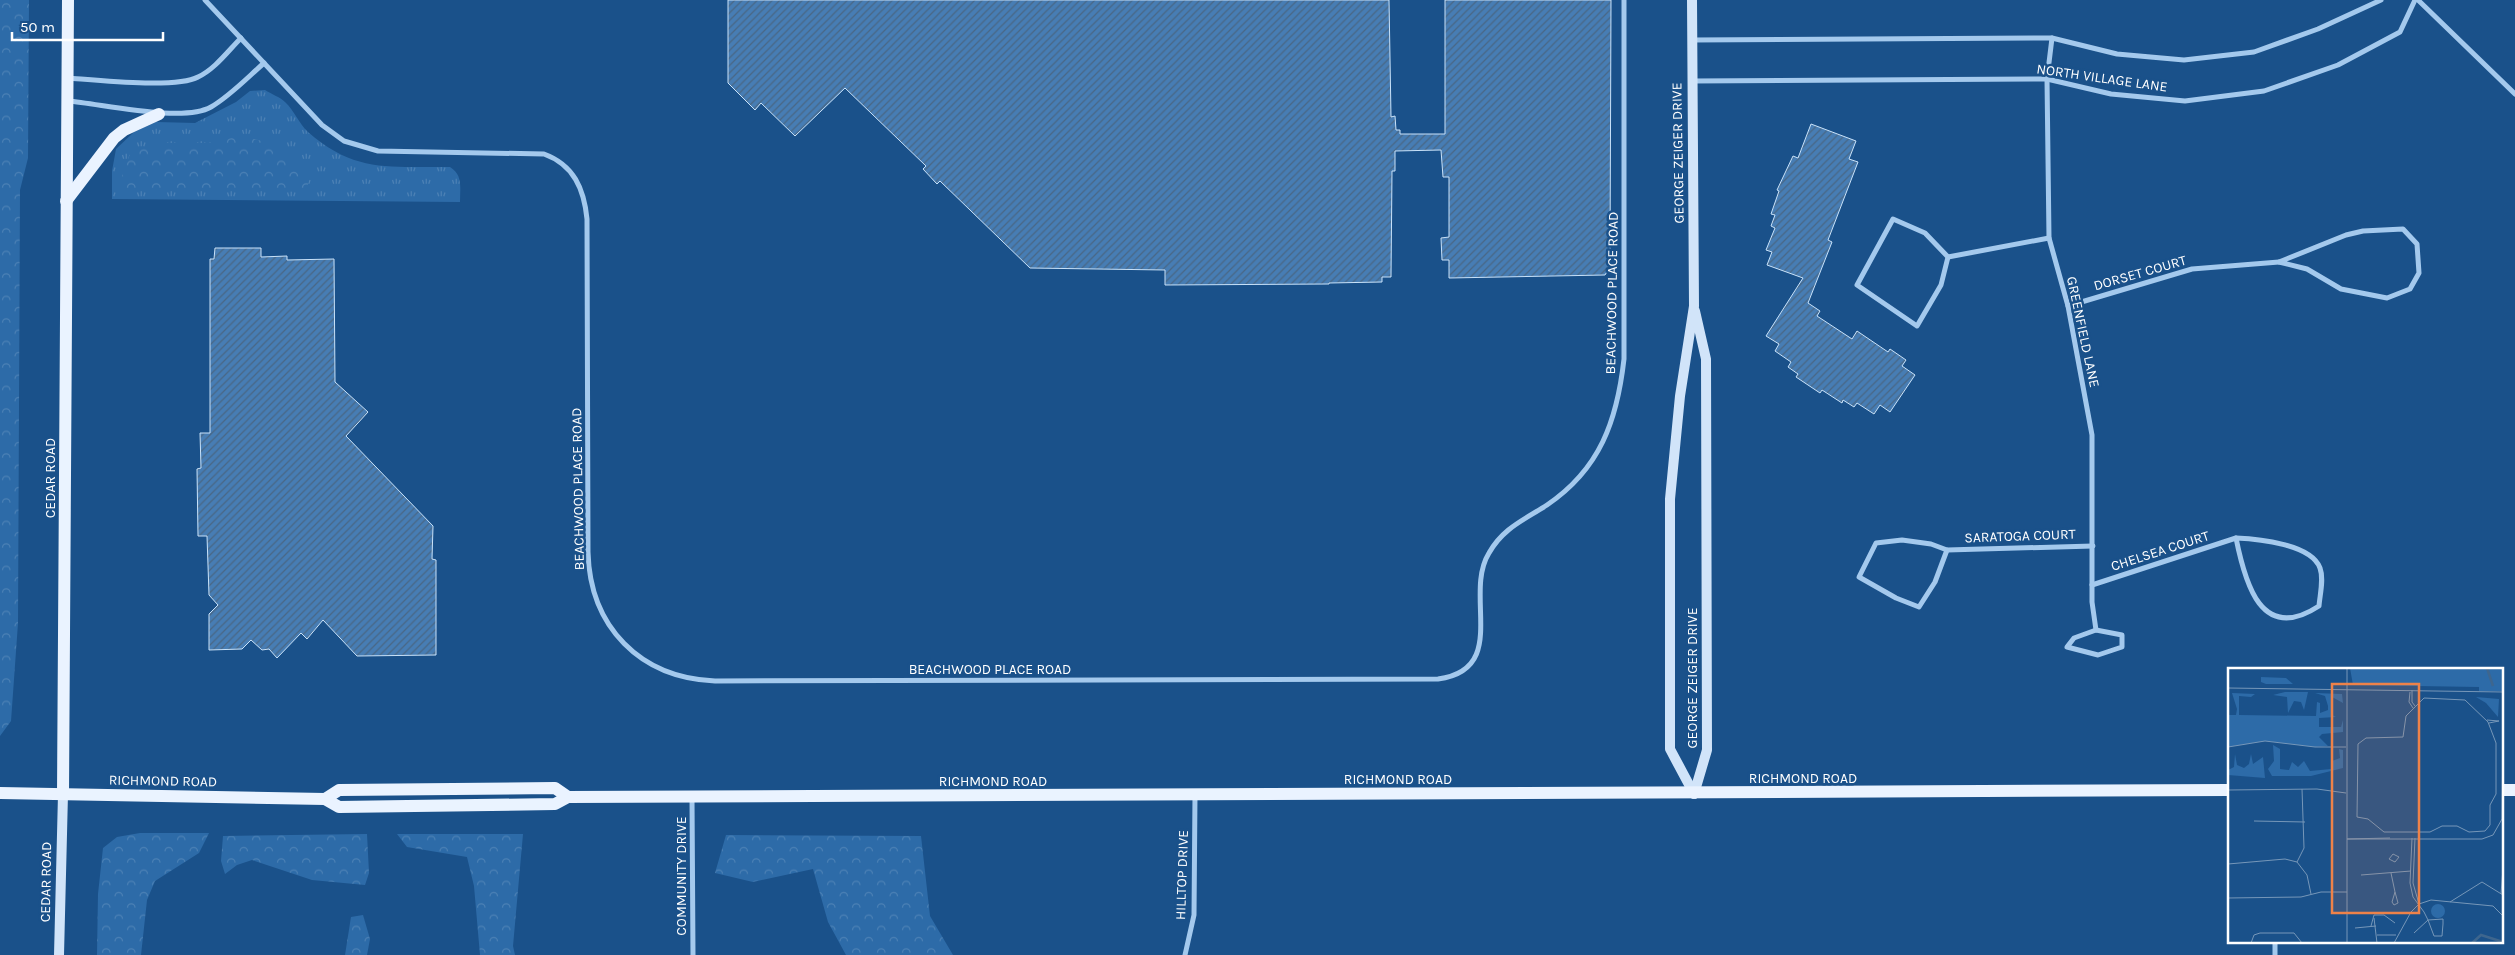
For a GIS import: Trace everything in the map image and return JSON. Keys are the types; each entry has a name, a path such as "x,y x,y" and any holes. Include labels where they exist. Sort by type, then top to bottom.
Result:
{"main road":[{"name":"CEDAR ROAD","path":"63,794 66,78 68,0"},
{"path":"66,201 114,138 124,130 159,114"},
{"name":"RICHMOND ROAD","path":"0,793 324,799 339,790 491,788 555,788 568,797 1694,794 2228,790"},
{"path":"2502,790 2515,790"}],"street":[{"name":"BEACHWOOD PLACE ROAD","path":"205,0 322,125 344,141 362,148 391,152 544,154 565,165 575,176 583,190 587,219 588,552 590,580 598,604 614,632 635,652 657,668 696,680 715,681 1438,679 1449,677 1466,669 1478,651 1481,569 1490,551 1509,528 1554,500 1577,480 1599,451 1607,436 1618,401 1624,359 1624,0"},
{"name":"GEORGE ZEIGER DRIVE","path":"1692,0 1691,80 1694,306 1680,396 1670,499 1670,749 1694,794"},
{"name":"NORTH VILLAGE LANE","path":"1692,40 2052,38 2117,54 2184,60 2254,52 2318,29 2381,0"},
{"path":"2417,0 2515,94"},
{"name":"NORTH VILLAGE LANE","path":"1691,80 2047,79 2111,94 2185,102 2264,91 2338,65 2400,32 2417,0"},
{"path":"66,78 133,82 191,80 205,73 241,38"},
{"name":"GREENFIELD LANE","path":"2052,38 2047,79 2049,238 2068,306 2092,435 2092,585 2096,630"},
{"path":"66,101 159,114 197,112 213,106 264,63"},
{"path":"1893,219 1924,233 1948,257 1941,285 1917,326 1858,285 1893,219"},
{"name":"DORSET COURT","path":"2068,306 2192,269 2279,262 2363,230 2403,229 2417,244 2419,273 2410,289 2387,298 2341,289 2307,269 2279,262"},
{"path":"1948,257 2049,238"},
{"name":"GEORGE ZEIGER DRIVE","path":"1694,306 1706,359 1707,750 1694,794"},
{"name":"CHELSEA COURT","path":"2092,585 2236,538 2266,540 2308,553 2320,567 2322,582 2319,606 2305,615 2294,619 2282,620 2273,616 2258,602 2240,557 2236,538"},
{"name":"SARATOGA COURT","path":"1947,550 1935,582 1919,607 1896,598 1859,577 1876,543 1902,540 1931,544 1947,550 2093,546"},
{"path":"2096,630 2122,635 2122,647 2098,655 2067,647 2074,638 2096,630"},
{"name":"CEDAR ROAD","path":"60,955 63,794"},
{"name":"HILLTOP DRIVE","path":"1186,955 1194,915 1195,795"},
{"name":"COMMUNITY DRIVE","path":"692,797 693,955"},
{"path":"2275,942 2275,955"}],"green space":[{"path":"0,0 29,0 28,158 20,190 18,623 11,721 0,736"},
{"path":"265,90 285,102 308,132 325,146 342,155 358,161 392,167 450,167 459,178 460,202 112,199 112,171 116,149 134,132 156,122 195,123 236,102 250,91"},
{"path":"242,136 274,144 310,178 305,193 256,188 169,190 118,188 130,154 155,143 206,143"},
{"path":"140,833 209,833 199,853 155,881 147,900 141,955 97,955 98,894 103,848 117,837"},
{"path":"367,834 369,873 365,885 312,880 252,860 237,865 225,874 221,861 223,836"},
{"path":"397,834 523,834 513,946 515,955 480,955 474,886 467,857 407,847"},
{"path":"726,835 921,836 930,916 953,955 846,955 828,922 813,869 753,882 715,873"},
{"path":"363,915 370,939 367,955 345,955 351,917"}],"building":[{"path":"728,0 1389,0 1391,117 1395,116 1396,130 1400,130 1400,134 1445,134 1445,0 1611,0 1610,261 1608,270 1605,275 1449,278 1449,260 1442,260 1441,238 1449,237 1449,177 1443,177 1441,150 1395,151 1395,171 1392,171 1391,277 1382,277 1382,282 1165,285 1165,270 1030,268 940,181 937,184 923,169 926,166 845,88 795,136 761,103 755,110 728,83"},
{"path":"1811,124 1856,141 1849,159 1858,162 1828,240 1832,242 1808,303 1820,311 1817,316 1852,339 1857,331 1888,352 1890,349 1906,360 1902,366 1915,375 1890,412 1880,405 1874,414 1857,403 1854,407 1843,400 1842,403 1822,390 1820,393 1796,377 1798,374 1788,367 1791,362 1775,351 1779,344 1766,336 1803,278 1767,265 1772,252 1766,250 1775,228 1771,226 1775,215 1771,214 1779,191 1777,190 1793,156 1798,158"},
{"path":"215,248 261,248 261,257 287,256 287,260 334,259 335,382 368,412 346,436 433,526 432,559 436,560 436,655 357,656 323,620 307,639 301,633 277,658 269,649 262,650 251,640 242,649 209,650 209,614 218,605 209,595 207,536 198,536 197,469 201,468 200,433 210,433 210,259 214,259"}]}
